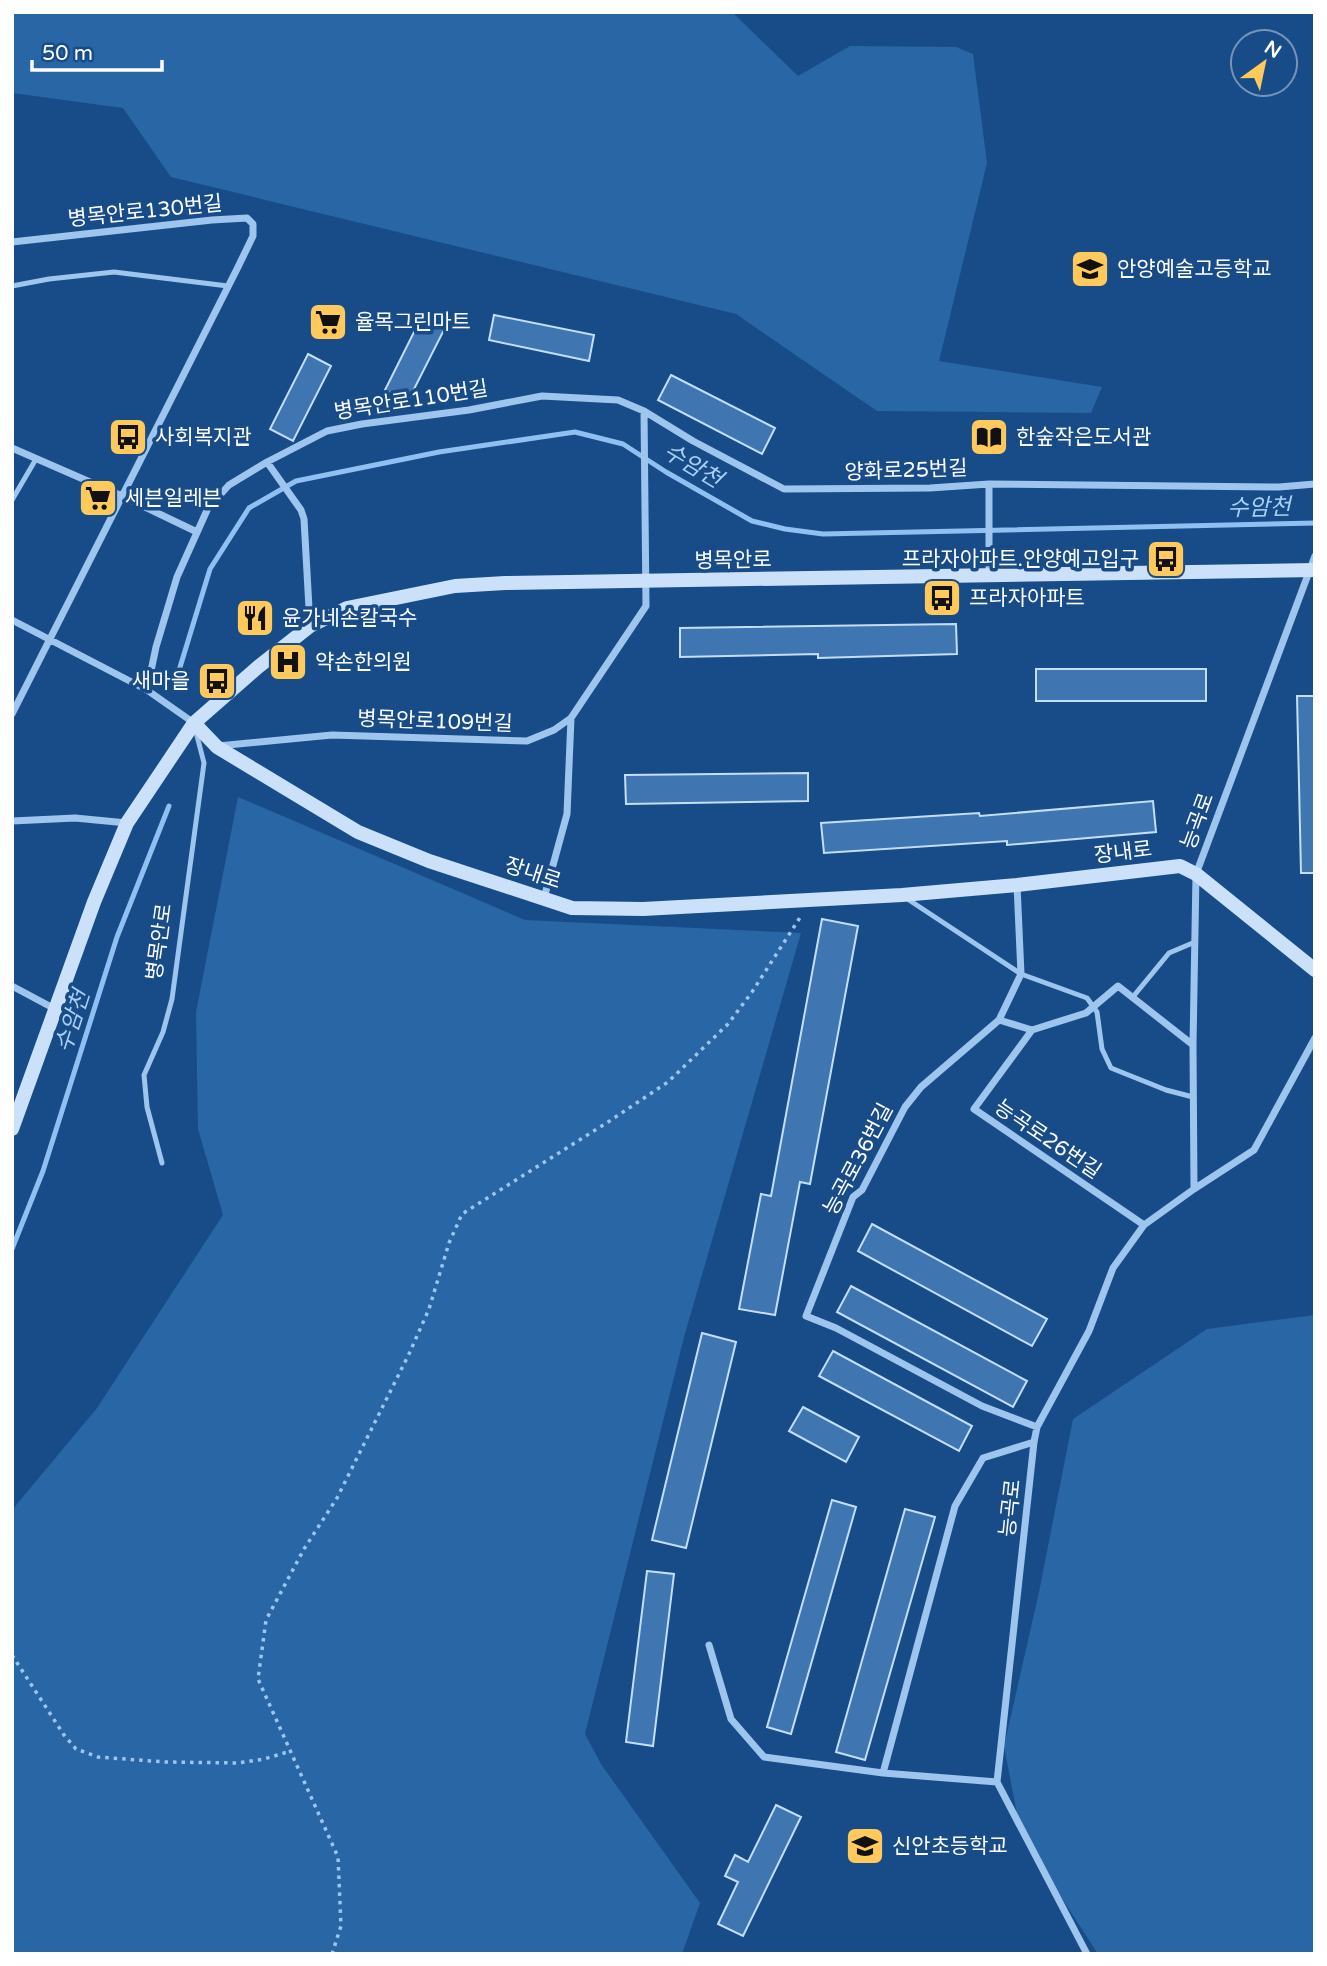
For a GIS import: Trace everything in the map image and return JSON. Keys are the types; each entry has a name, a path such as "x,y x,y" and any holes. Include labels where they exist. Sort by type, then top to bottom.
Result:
{"street":[{"name":"병목안로130번길","path":"12,242 212,220 247,218 253,224 253,236 12,714"},
{"name":"병목안로110번길","path":"147,690 156,647 177,577 208,508 229,485 267,463 327,431 542,396 618,400 643,411"},
{"path":"643,411 646,583"},
{"name":"양화로25번길","path":"643,411 783,489 917,488 989,484 1279,487 1315,484"},
{"path":"12,448 197,532"},
{"path":"267,463 301,510 304,519 310,626"},
{"path":"989,484 989,576"},
{"name":"능곡로","path":"997,1782 1037,1427 1089,1331 1113,1268 1144,1225 1194,1189 1196,874 1315,556"},
{"name":"병목안로","path":"12,1129 94,902 127,823 194,723 310,626 347,608 455,586 1311,570"},
{"name":"병목안로109번길","path":"217,747 332,736 527,741 554,730 570,718 646,606 646,583"},
{"path":"12,620 147,690 194,723"},
{"path":"544,898 567,814 570,718"},
{"name":"장내로","path":"194,723 217,747 358,832 429,861 572,908 643,909 902,895 1017,886 1180,866 1196,874 1315,970"},
{"path":"12,821 75,818 127,823"},
{"name":"능곡로36번길","path":"1017,886 1021,974 999,1020 921,1087 905,1107 862,1190 853,1197 806,1316 836,1328 982,1406 1037,1427"},
{"path":"12,986 55,1010"},
{"path":"999,1020 1032,1030 1086,1013 1118,986 1193,1045"},
{"name":"능곡로26번길","path":"1032,1030 974,1109 1144,1225"},
{"path":"1194,1189 1254,1150 1315,1038"},
{"path":"883,1773 955,1506 983,1458 1034,1442"},
{"path":"709,1645 731,1719 764,1757 883,1773 997,1782 1087,1954"}],"lane":[{"path":"12,286 114,272 228,286"},
{"path":"12,500 36,459"},
{"name":"병목안로","path":"162,1163 146,1107 144,1075 163,1032 169,1010 182,934 204,763 194,723"},
{"path":"902,895 1021,974 1087,998 1097,1012 1102,1049 1111,1068 1166,1090 1193,1097"},
{"path":"1132,998 1169,953 1195,942"}],"path":[{"path":"332,1954 341,1926 338,1857 258,1679 266,1620 304,1549 337,1498 409,1354 429,1310 449,1243 462,1214 668,1082 728,1024 752,992 810,900"},
{"path":"12,1655 70,1742 76,1749 98,1757 165,1762 238,1763 291,1751"}],"shaded area":[{"path":"12,12 732,12 798,76 850,46 956,47 973,54 987,163 939,361 1102,387 1091,413 877,411 736,314 171,177 123,108 12,93"},
{"path":"238,797 525,920 801,933 684,1337 585,1734 601,1764 700,1903 682,1954 12,1954 12,1510 97,1408 223,1215 198,1129 196,1012"},
{"path":"1315,1315 1315,1954 1098,1954 1021,1835 1004,1746 1039,1592 1073,1419 1207,1329"}],"building":[{"path":"423,314 446,326 408,401 385,390"},
{"path":"494,315 594,335 589,361 489,340"},
{"path":"308,354 331,366 293,441 270,429"},
{"path":"671,375 775,428 762,454 658,400"},
{"path":"956,624 957,654 818,658 818,654 680,657 680,628"},
{"path":"1036,669 1206,669 1206,701 1036,701"},
{"path":"1297,696 1315,696 1315,873 1301,873"},
{"path":"808,773 808,801 626,804 625,775"},
{"path":"1153,801 1156,832 1007,845 1007,841 824,853 821,823 979,813 980,816"},
{"path":"822,919 858,926 810,1184 800,1182 775,1315 739,1309 761,1194 771,1196"},
{"path":"872,1224 1047,1319 1032,1346 858,1251"},
{"path":"851,1286 1027,1381 1013,1407 837,1312"},
{"path":"702,1333 736,1342 686,1548 652,1540"},
{"path":"833,1351 972,1426 959,1451 819,1376"},
{"path":"803,1407 859,1437 846,1462 789,1431"},
{"path":"832,1500 856,1507 791,1734 767,1727"},
{"path":"905,1509 935,1517 865,1760 836,1752"},
{"path":"647,1571 674,1574 653,1746 626,1742"},
{"path":"776,1805 801,1817 743,1936 718,1924 738,1882 725,1876 735,1855 748,1862"}],"waterway":[{"name":"수암천","path":"177,677 210,569 249,508 296,481 439,452 575,432 623,444 752,521 823,534 1315,523"},
{"name":"수암천","path":"12,1249 43,1171 117,937 169,806"}],"place":[{"name":"안양예술고등학교","path":"1090,269"},
{"name":"율목그린마트","path":"328,322"},
{"name":"사회복지관","path":"128,437"},
{"name":"한숲작은도서관","path":"989,437"},
{"name":"세븐일레븐","path":"98,498"},
{"name":"프라자아파트.안양예고입구","path":"1166,559"},
{"name":"프라자아파트","path":"942,598"},
{"name":"윤가네손칼국수","path":"255,618"},
{"name":"약손한의원","path":"288,662"},
{"name":"새마을","path":"217,681"},
{"name":"신안초등학교","path":"865,1846"}]}
